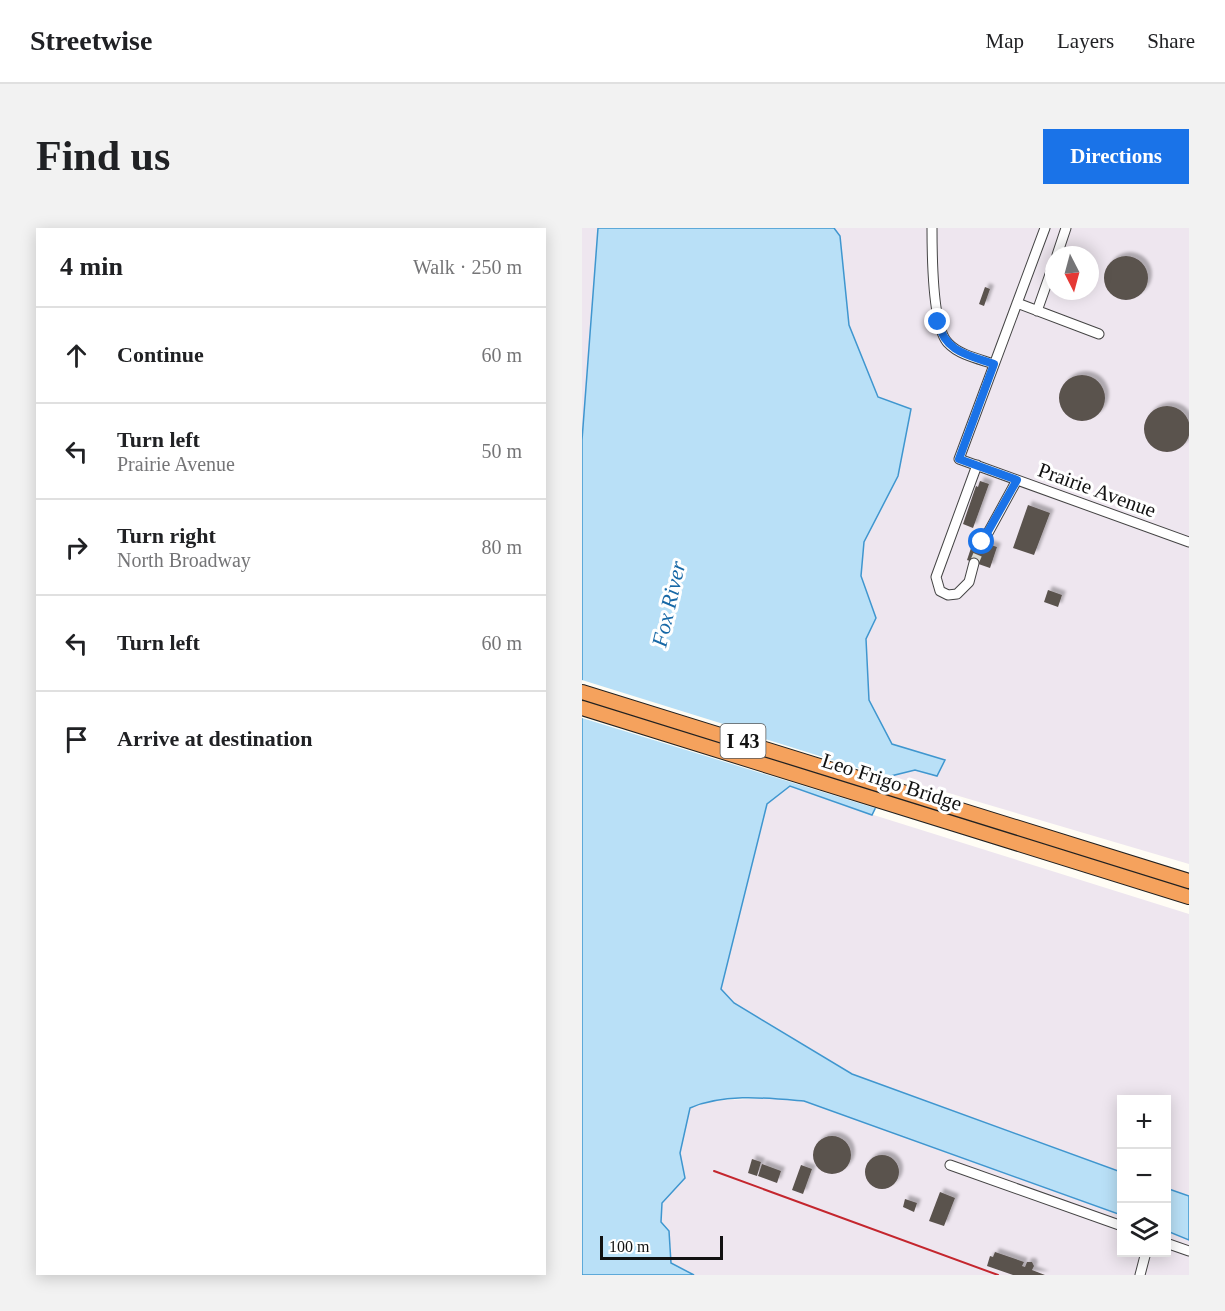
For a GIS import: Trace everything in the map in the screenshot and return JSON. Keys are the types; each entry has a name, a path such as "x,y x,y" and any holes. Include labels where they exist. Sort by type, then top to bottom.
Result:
{"highway":[{"name":"I 43","path":"582,692 1189,881"},
{"name":"Leo Frigo Bridge","path":"582,708 1189,897"}],"street":[{"path":"932,228 935,293 941,334 957,351 994,364 1045,228"},
{"path":"1060,246 1066,228"},
{"path":"1037,311 1045,288"},
{"path":"1017,303 1099,334"},
{"name":"Prairie Avenue","path":"994,364 959,459 1189,542"},
{"path":"974,563 969,582 957,594 948,595 940,591 936,577 977,465"},
{"path":"982,542 1017,480"},
{"path":"950,1165 1117,1224"},
{"path":"1171,1244 1189,1251"},
{"path":"1140,1275 1145,1257"}],"shaded area":[{"path":"582,228 598,228 582,440"},
{"path":"834,228 1189,228 1189,864 891,776 915,770 936,776 944,760 892,744 869,700 866,639 876,618 861,576 864,541 898,476 911,409 878,397 849,325 840,236"},
{"path":"790,785 864,812 1189,914 1189,1196 1171,1189 1171,1095 1117,1095 1117,1171 852,1074 734,1003 721,989 767,804"},
{"path":"767,1098 804,1101 1117,1214 1117,1257 1171,1257 1171,1233 1189,1240 1189,1275 694,1275 671,1263 671,1247 661,1222 662,1203 685,1178 680,1153 690,1108 706,1101"}],"water":[{"name":"Fox River","path":"598,228 834,228 840,236 849,325 878,397 911,409 898,476 864,542 861,576 876,618 866,639 869,700 892,744 945,760 937,776 915,770 891,776 872,815 790,786 767,804 721,989 734,1003 852,1074 1117,1171 1117,1214 804,1101 732,1098 703,1103 690,1108 680,1153 685,1178 662,1203 661,1222 669,1231 671,1263 694,1275 582,1275 582,440"},
{"path":"1171,1190 1189,1196 1189,1240 1171,1233"}],"pier":[{"path":"582,680 893,779 878,809 582,718"}],"building":[{"path":"1126,256 1135,257 1142,262 1147,269 1147,287 1142,294 1135,299 1126,300 1117,299 1110,294 1105,287 1104,278 1105,269 1110,262 1117,257"},
{"path":"985,287 990,289 984,306 979,304"},
{"path":"1082,375 1098,382 1105,398 1098,414 1082,421 1066,414 1059,398 1066,382"},
{"path":"1167,406 1183,413 1190,429 1183,445 1167,452 1151,445 1144,429 1151,413"},
{"path":"980,481 989,484 973,528 963,524 976,486 978,487"},
{"path":"1028,505 1050,513 1034,555 1013,548"},
{"path":"974,539 997,547 990,568 967,560"},
{"path":"1048,590 1062,595 1058,607 1044,602"},
{"path":"832,1136 845,1142 851,1155 845,1168 832,1174 819,1168 813,1155 819,1142"},
{"path":"882,1155 894,1160 899,1172 894,1184 882,1189 870,1184 865,1172 870,1160"},
{"path":"752,1159 761,1162 757,1176 748,1173"},
{"path":"762,1164 781,1171 777,1183 758,1176"},
{"path":"801,1165 812,1169 803,1194 792,1190"},
{"path":"940,1192 955,1198 944,1226 929,1221"},
{"path":"905,1199 917,1203 914,1212 903,1207"},
{"path":"995,1252 1024,1262 1022,1266 1025,1267 1027,1262 1032,1262 1034,1266 1032,1270 1045,1275 1013,1275 987,1266 990,1256 993,1257"}],"tunnel":[{"path":"974,563 983,542"}],"railway":[{"path":"714,1171 998,1275"}],"route":[{"path":"938,322 941,334 957,351 994,364 959,459 1017,480 982,542"}]}
